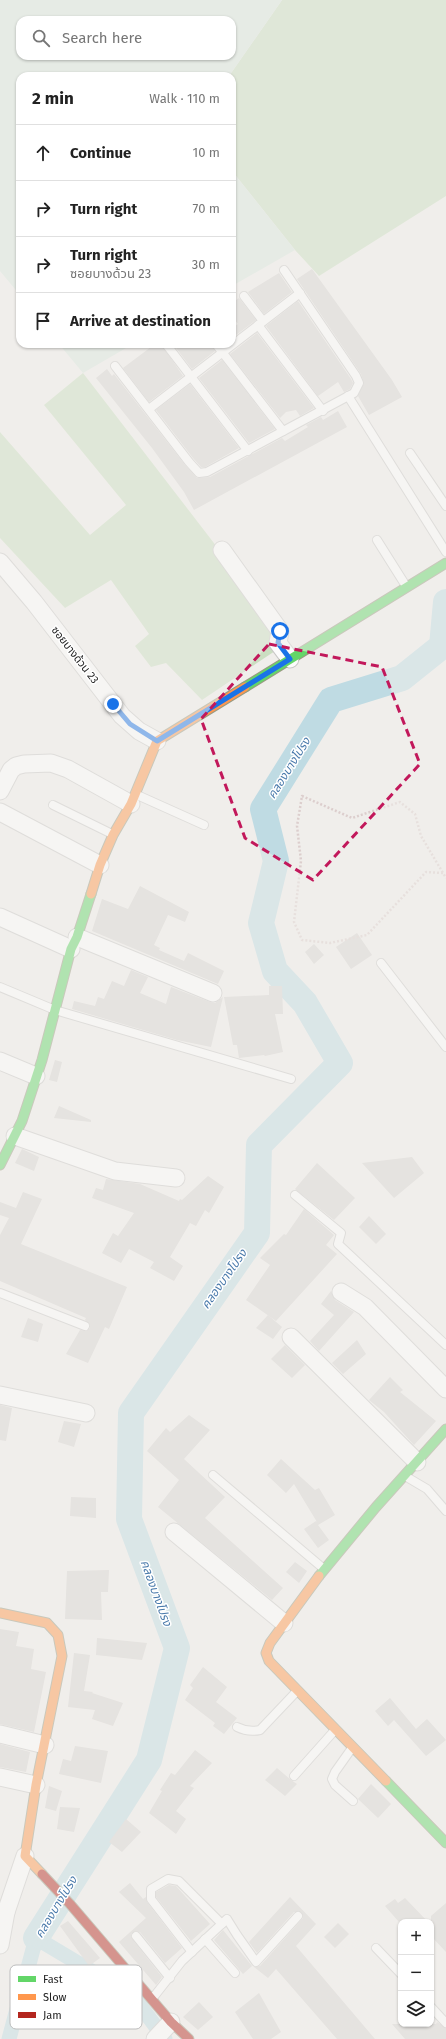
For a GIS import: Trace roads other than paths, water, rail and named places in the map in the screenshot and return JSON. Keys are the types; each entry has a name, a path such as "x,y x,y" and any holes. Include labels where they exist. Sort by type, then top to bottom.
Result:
{"street":[{"path":"222,550 280,631 278,643 290,659"},
{"name":"ซอยบางด้วน 23","path":"0,562 34,602 122,716 139,731 157,741"},
{"path":"0,1165 18,1128 36,1076 74,943 100,865 113,835 133,799 157,741 446,563"},
{"path":"0,791 11,770 16,766 24,764 51,763 68,769 133,799"},
{"path":"0,812 100,865"},
{"path":"0,916 213,993"},
{"path":"0,1061 36,1076"},
{"path":"18,1128 115,1171 176,1178"},
{"path":"341,1292 365,1307 446,1389"},
{"path":"291,1337 417,1462"},
{"path":"0,1395 86,1413"},
{"path":"446,1431 404,1475 324,1569 270,1643 266,1653 269,1661 446,1843"},
{"path":"174,1532 284,1623"},
{"path":"0,1613 47,1623 58,1635 62,1656 36,1785 25,1856 3,1912 0,1946"},
{"path":"0,1734 45,1745"},
{"path":"0,1777 36,1785"},
{"path":"25,1856 40,1870 122,1965"},
{"path":"142,1988 152,2000 164,2030 188,2039"}],"lane":[{"path":"115,366 199,473 207,472 323,411 348,396 358,388 359,383 356,376 284,270"},
{"path":"236,342 300,293"},
{"path":"244,296 261,323 323,411"},
{"path":"169,348 248,451"},
{"path":"219,348 283,431"},
{"path":"149,409 227,348"},
{"path":"348,396 446,552"},
{"path":"410,453 446,506"},
{"path":"377,540 407,587"},
{"path":"133,799 204,825"},
{"path":"53,805 113,835"},
{"path":"381,963 446,1047"},
{"path":"0,987 55,1010 291,1079"},
{"path":"295,1194 341,1234 338,1244 446,1345"},
{"path":"0,1293 85,1326"},
{"path":"213,1475 324,1569"},
{"path":"404,1475 427,1489 446,1511"},
{"path":"236,1727 244,1731 254,1732 260,1730 298,1691"},
{"path":"294,1776 336,1730"},
{"path":"352,1747 332,1779 335,1785 353,1801"},
{"path":"192,1952 151,1900 151,1889 168,1879 179,1881 222,1924"},
{"path":"152,2000 182,1961 228,1919 256,1962 298,1916"},
{"path":"136,1936 170,1978"},
{"path":"205,1939 235,1973"},
{"path":"376,1948 398,1971"},
{"path":"434,2009 446,2023"}],"waterway":[{"name":"คลองบางโปรง","path":"36,1938 149,1760 177,1648 129,1519 131,1413 257,1233 259,1145 340,1063 305,1003 275,971 261,923 276,861 263,809 331,700 402,678 442,646 446,602"},
{"path":"29,1965 36,1938 81,1965"},
{"path":"142,2008 165,2039"},
{"path":"9,2039 12,2029"}]}
